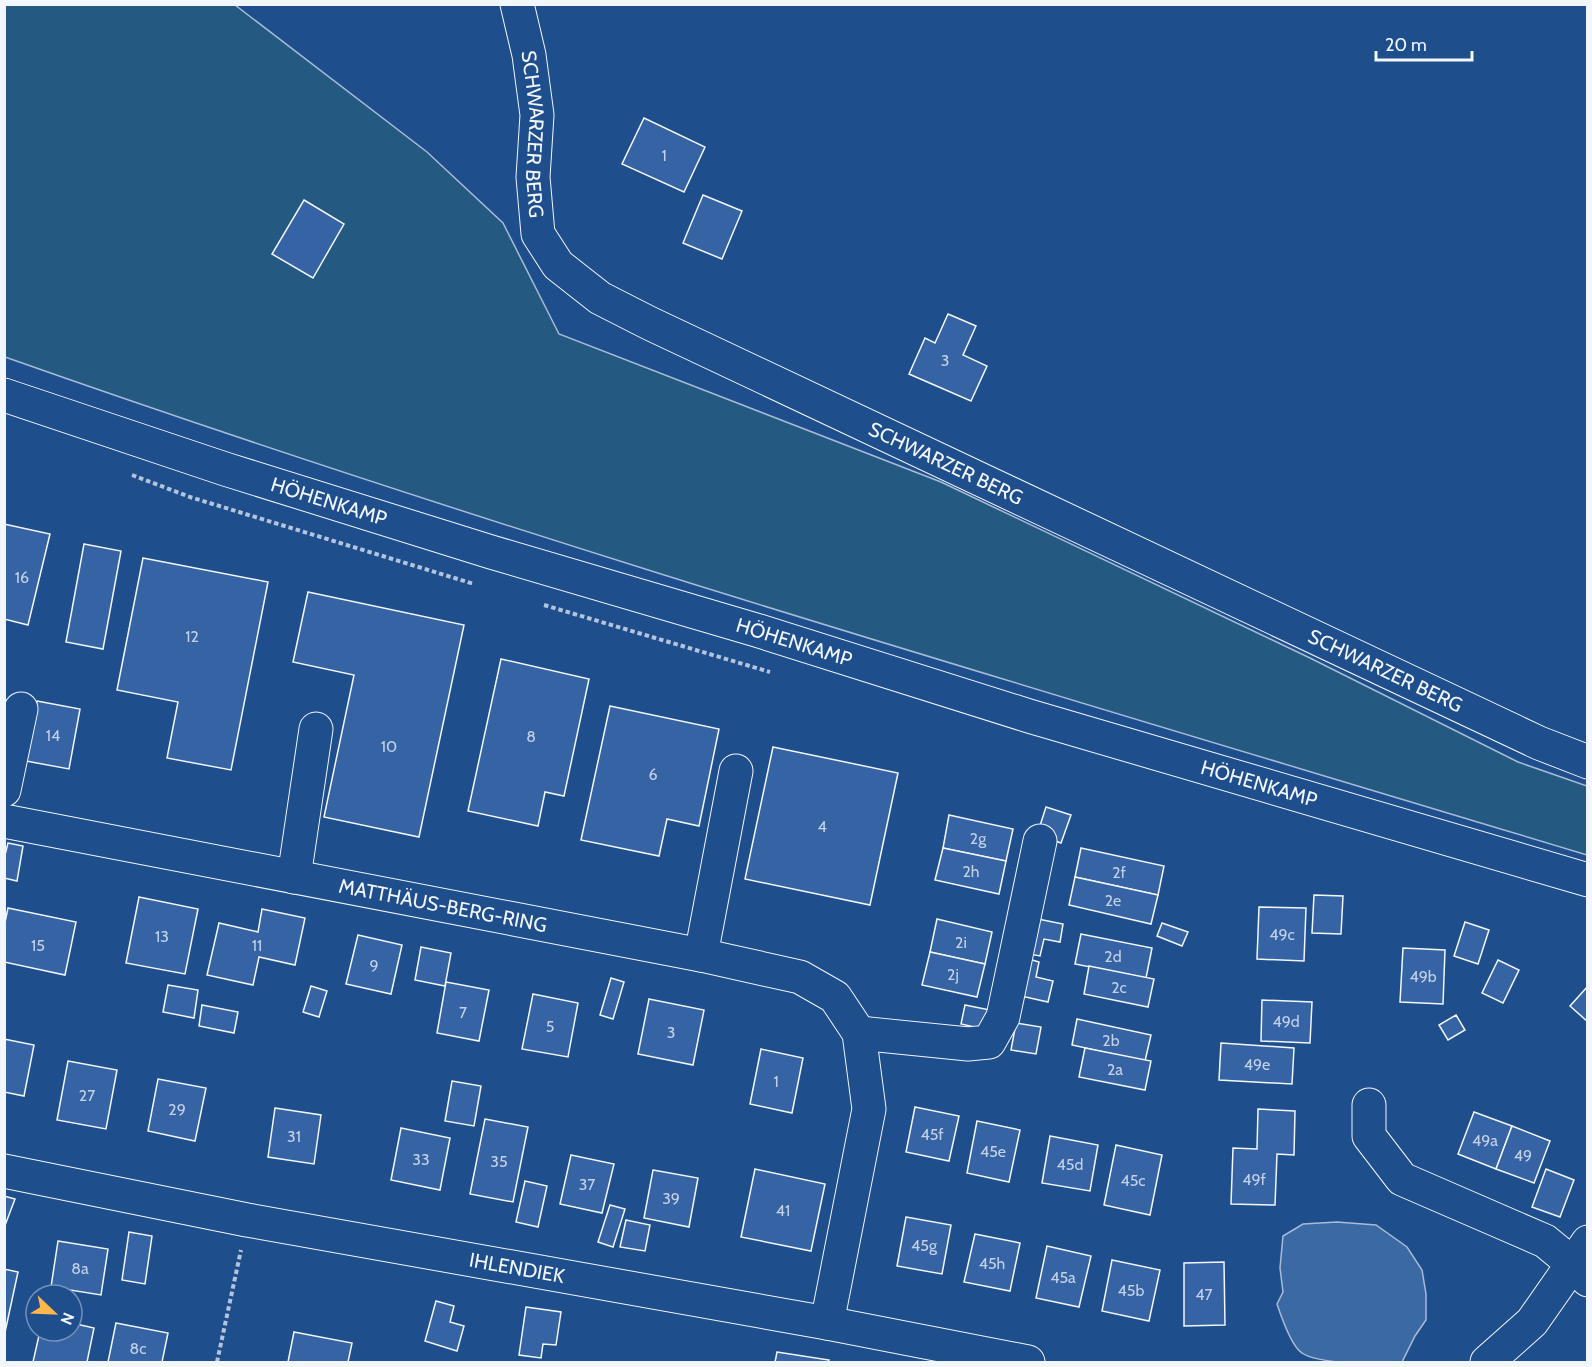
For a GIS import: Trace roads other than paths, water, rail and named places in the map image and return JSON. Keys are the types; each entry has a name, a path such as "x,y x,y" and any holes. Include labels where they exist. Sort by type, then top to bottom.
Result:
{"street":[{"name":"SCHWARZER BERG","path":"517,4 529,55 537,115 533,177 538,234 558,265 600,298 681,339 1539,743 1587,762"},
{"name":"HÖHENKAMP","path":"4,395 225,469 491,552 756,630 1041,719 1431,832 1587,880"},
{"path":"4,790 21,710"},
{"path":"294,877 316,729"},
{"path":"701,955 736,771"},
{"name":"MATTHÄUS-BERG-RING","path":"4,821 701,955 800,977 835,997 859,1033 869,1109 827,1323"},
{"path":"859,1033 968,1044 989,1042 1003,1017 1040,841"},
{"path":"1369,1105 1369,1136 1401,1179 1545,1241 1583,1262 1532,1322 1487,1362"},
{"name":"IHLENDIEK","path":"4,1171 247,1220 827,1323 1028,1362"}]}
